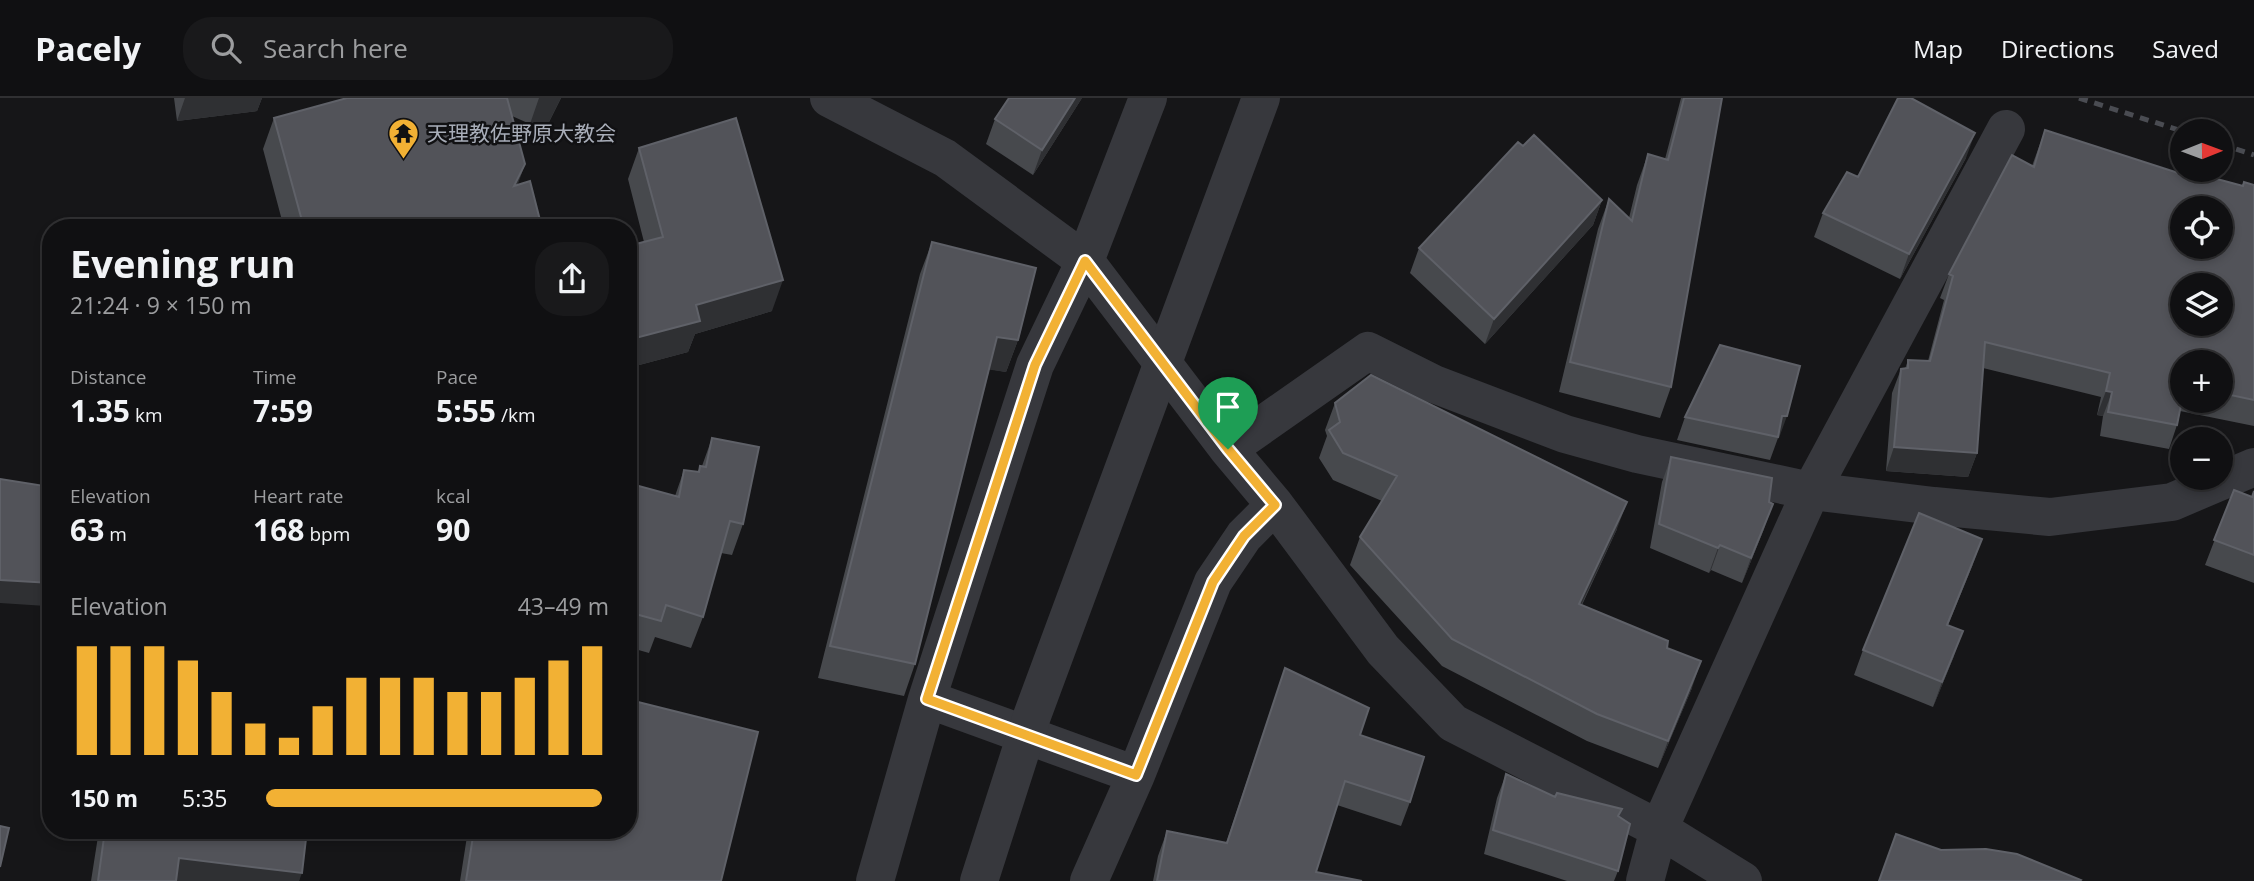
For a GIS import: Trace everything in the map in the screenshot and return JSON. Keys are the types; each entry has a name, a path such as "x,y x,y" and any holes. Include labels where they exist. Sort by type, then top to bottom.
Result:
{"street":[{"path":"830,98 945,158 1085,261 1228,449 1275,505 1383,650 1453,723 1658,829 1743,881"},
{"path":"875,881 927,699 1035,365 1085,261 1148,98"},
{"path":"979,881 1037,702 1261,98"},
{"path":"1645,881 1658,829 1811,491 2006,129"},
{"path":"1228,449 1368,351 1434,384 1564,434 1637,454 1811,491 2050,517 2172,502 2254,467"},
{"path":"1088,881 1136,775 1213,582 1244,536 1275,505"},
{"path":"927,699 1136,775"}],"building":[{"name":"天理教佐野原大教会","path":"347,98 507,98 525,164 514,186 530,181 540,219 302,219 274,118"},
{"path":"1009,98 1075,98 1042,150 995,119"},
{"path":"1684,98 1722,98 1671,387 1570,362 1609,199 1632,221 1648,154 1668,160"},
{"path":"1898,98 1911,98 1975,133 1909,254 1823,213 1847,172 1858,177"},
{"path":"736,118 783,280 696,305 700,321 637,338 637,244 663,237 639,148"},
{"path":"2045,130 2170,170 2170,182 2228,182 2243,186 2244,182 2254,185 2254,400 2233,396 2233,350 2170,350 2170,413 2179,413 2177,425 2108,412 2112,392 2106,391 2110,373 1985,342 1977,453 1894,447 1901,369 1908,368 1908,360 1930,361 1953,276 1949,274 2012,155 2034,167"},
{"path":"1534,135 1602,200 1494,319 1419,248 1518,142 1523,146"},
{"path":"932,242 1036,268 1018,340 997,337 915,664 830,646"},
{"path":"1720,345 1800,366 1787,416 1782,416 1778,437 1685,417"},
{"path":"1371,375 1627,502 1579,604 1668,641 1667,648 1701,661 1668,741 1597,714 1452,639 1360,537 1397,476 1343,453 1329,430 1340,422 1335,403"},
{"path":"712,438 759,447 743,524 730,521 703,617 666,605 661,621 637,614 637,485 679,497 684,470 699,472 700,466 706,467"},
{"path":"1671,457 1772,478 1769,502 1773,504 1751,558 1659,524"},
{"path":"0,479 42,486 42,582 0,580"},
{"path":"2234,490 2252,497 2254,491 2254,555 2214,540"},
{"path":"1919,513 1982,539 1947,625 1963,631 1942,682 1863,650"},
{"path":"1285,668 1369,708 1360,735 1424,757 1410,802 1345,781 1316,872 1362,881 1157,881 1167,831 1227,843"},
{"path":"638,702 758,732 721,881 466,881 473,839 637,839"},
{"path":"1506,774 1555,797 1557,793 1622,809 1618,816 1630,824 1618,871 1493,830"},
{"path":"0,826 9,828 0,867"},
{"path":"1896,834 1941,850 1986,849 2017,854 2081,880 1879,881"},
{"path":"104,839 306,839 302,873 179,858 176,881 98,881"}],"railway":[{"path":"2079,98 2170,127"},
{"path":"2233,148 2254,155"}],"place":[{"name":"天理教佐野原大教会","path":"404,160"}],"route":[{"path":"1085,261 1228,449 1275,505 1244,536 1213,582 1136,775 927,699 1035,365 1085,261"}]}
